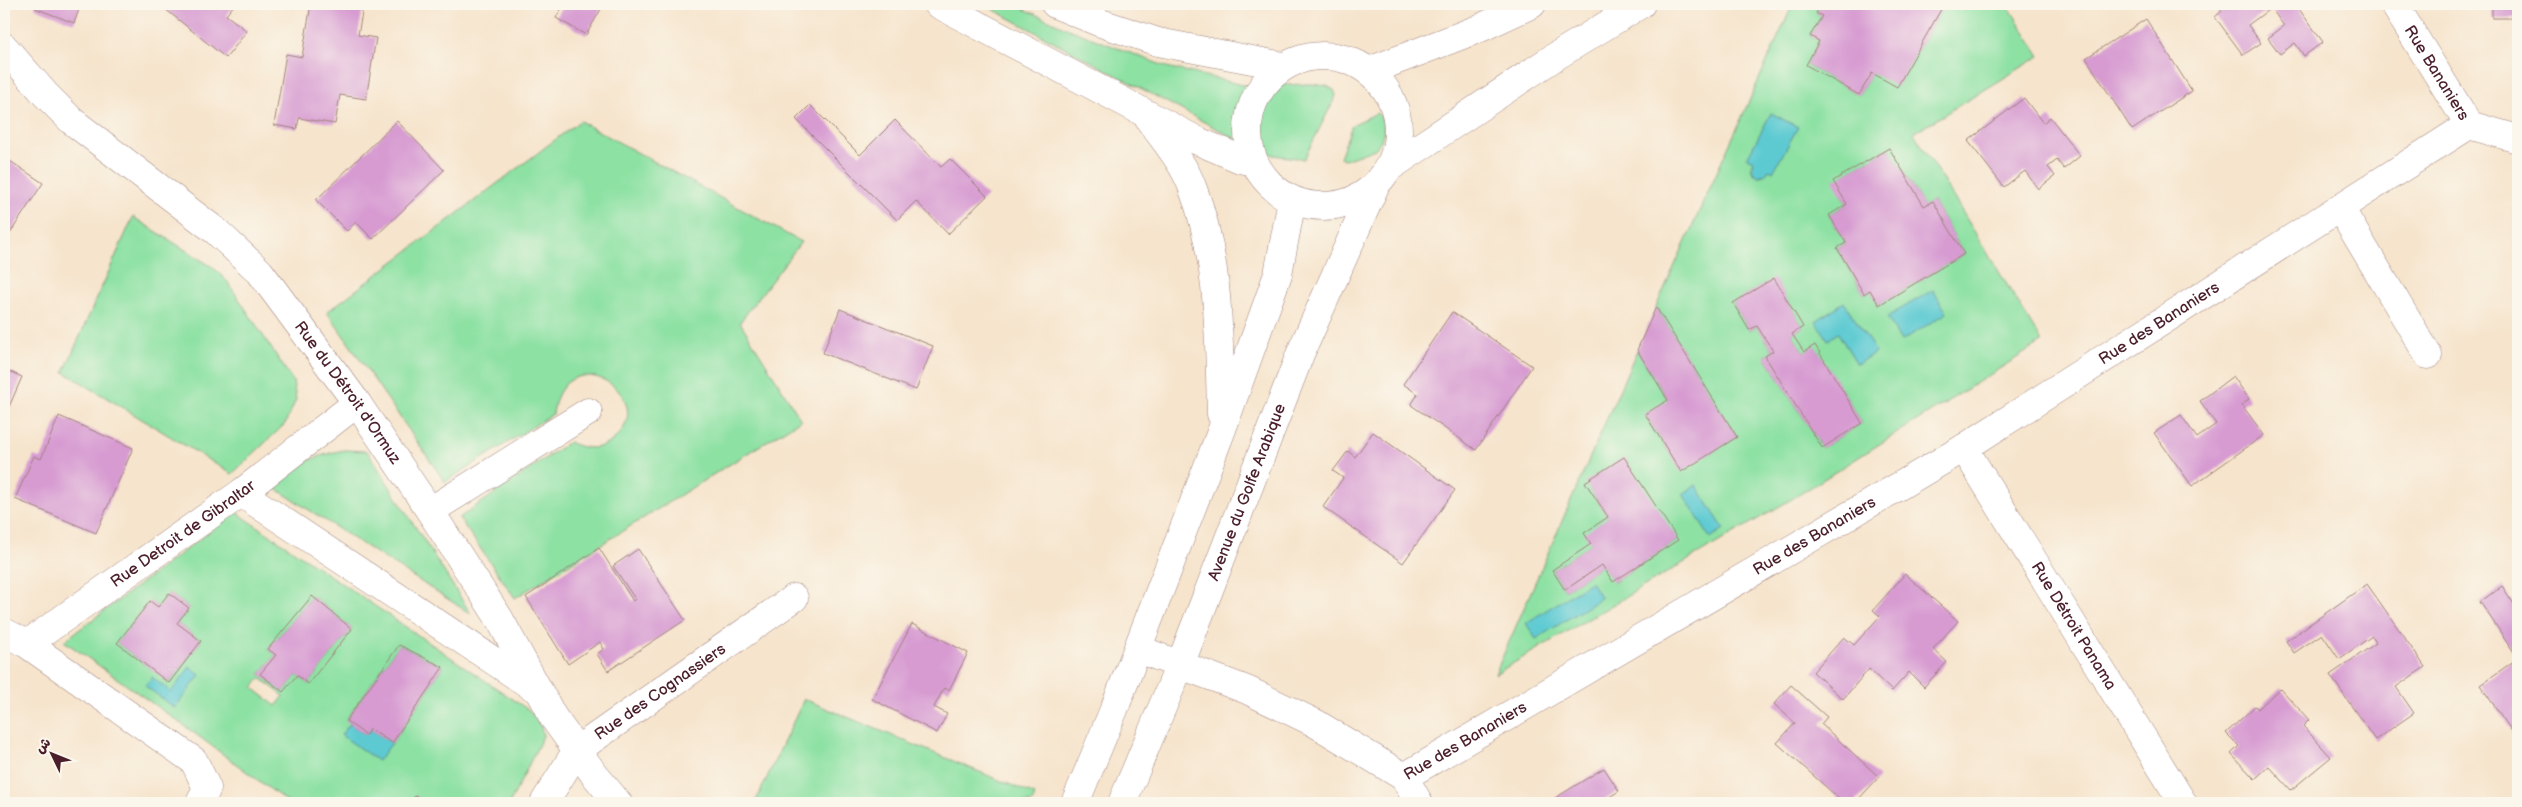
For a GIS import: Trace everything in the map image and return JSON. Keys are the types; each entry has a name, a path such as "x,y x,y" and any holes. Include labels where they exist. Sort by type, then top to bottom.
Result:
{"street":[{"path":"938,4 1198,141 1240,159 1254,162"},
{"path":"1055,4 1102,23 1158,42 1283,66"},
{"path":"1369,71 1478,28 1532,4"},
{"path":"1382,176 1395,152 1398,135 1397,117 1391,99 1382,84 1369,71 1353,62 1336,56 1300,59 1283,66 1269,78 1258,92 1250,109 1247,127 1248,145 1254,162 1263,178 1276,191 1292,200 1309,205 1328,206 1354,199 1382,176 1553,58 1641,4"},
{"name":"Rue Bananiers","path":"2394,4 2469,125 2518,140"},
{"name":"Rue du Détroit d'Ormuz","path":"4,47 46,95 72,121 217,232 260,272 357,403 430,511 499,618 537,690 577,750 618,803"},
{"path":"1145,113 1173,152 1193,187 1205,227 1216,294 1221,432"},
{"name":"Rue des Bananiers","path":"1138,649 1247,690 1293,711 1361,749 1404,777 1964,448 2469,125"},
{"name":"Avenue du Golfe Arabique","path":"1122,803 1180,665 1301,352 1382,176"},
{"path":"1075,803 1138,649 1221,432 1278,274 1292,200"},
{"path":"2340,208 2428,355"},
{"name":"Rue Detroit de Gibraltar","path":"15,638 241,493 357,403"},
{"path":"430,511 588,412"},
{"name":"Rue Détroit Panama","path":"1964,448 2183,803"},
{"path":"241,493 537,690"},
{"name":"Rue des Cognassiers","path":"544,803 577,750 794,598"},
{"path":"15,638 194,761 207,788 200,803"},
{"path":"1404,777 1418,803"}],"green space":[{"path":"983,4 1013,4 1071,30 1167,67 1247,86 1311,84 1327,86 1334,90 1336,96 1304,159 1273,155 1232,137"},
{"path":"1793,4 1822,4 1816,13 1822,16 1810,36 1819,41 1806,65 1859,95 1872,73 1897,86 1944,4 2007,4 2040,56 1914,133 2042,342 1797,496 1495,674 1637,350 1668,400 1645,415 1681,471 1737,437 1656,307","holes":["1797,127 1766,174 1760,176 1753,173 1751,166 1753,161","1889,148 1924,206 1933,201 1964,254 1879,305 1870,290 1864,294 1837,248 1846,243 1829,215 1847,204 1834,181","1774,279 1803,327 1792,334 1804,352 1815,346 1862,423 1822,448 1765,356 1773,351 1757,326 1749,330 1733,303","1838,333 1876,352 1857,363","1586,482 1678,540 1614,582 1602,565 1565,590 1552,570 1591,544 1608,517"]},
{"path":"1377,113 1382,121 1384,131 1375,149 1345,160 1340,157 1352,125"},
{"path":"580,121 801,242 740,322 801,420 515,598 459,518 569,442 580,446 596,448 612,441 625,424 627,407 620,392 606,381 590,376 574,378 561,390 553,414 445,482 327,312"},
{"path":"133,217 214,268 227,281 293,381 296,400 285,424 232,474 64,372"},
{"path":"344,450 367,451 471,614 275,488 291,472 306,462 323,455"},
{"path":"236,512 530,711 541,727 543,736 510,803 426,803 415,796 410,803 289,803 64,641","holes":["169,593 189,608 177,623 201,641 169,683 117,643 150,601 158,607","312,596 352,629 308,684 297,675 283,692 260,674 276,655 268,649","399,645 443,667 392,743 341,735 350,724 346,720","260,678 284,696 276,706 253,688"]},
{"path":"804,699 1035,795 1032,803 755,803"}],"water":[{"path":"1771,113 1798,127 1773,172 1769,170 1766,174 1758,176 1752,171 1753,161 1747,158"},
{"path":"1933,290 1947,313 1901,341 1887,317"},
{"path":"1844,302 1876,352 1857,364 1838,333 1828,340 1816,321"},
{"path":"1696,485 1724,529 1710,538 1683,494"},
{"path":"1591,582 1601,598 1536,639 1526,623"},
{"path":"190,667 200,675 175,708 145,686 152,677 171,692"},
{"path":"350,724 366,735 370,729 392,743 378,761 341,735"}],"building":[{"path":"36,4 81,4 74,23 35,8"},
{"path":"159,4 235,4 226,15 247,31 226,58"},
{"path":"311,4 343,4 363,7 358,35 376,38 366,99 340,95 335,124 299,118 297,129 274,125 286,54 302,57"},
{"path":"564,4 604,4 586,35 556,18"},
{"path":"1822,4 1944,4 1897,87 1872,73 1859,95 1806,65 1819,41 1810,36 1822,16 1816,13"},
{"path":"2217,4 2297,4 2323,42 2304,56 2295,43 2280,54 2268,38 2284,26 2271,8 2248,25 2261,43 2243,55 2215,17 2222,11"},
{"path":"2492,4 2518,4 2518,18 2492,18"},
{"path":"2146,19 2192,91 2132,130 2086,58"},
{"path":"2024,98 2043,123 2050,117 2080,156 2064,169 2057,160 2048,167 2055,176 2038,189 2025,171 2004,187 1968,141"},
{"path":"810,105 860,155 895,120 941,167 950,159 987,196 948,234 916,201 897,220 796,119"},
{"path":"397,121 444,170 373,239 356,222 347,231 316,200"},
{"path":"1889,148 1924,206 1933,201 1964,254 1879,305 1870,290 1864,294 1837,248 1846,243 1829,215 1847,204 1833,181"},
{"path":"4,157 43,183 7,238 4,236"},
{"path":"1774,278 1803,327 1792,334 1804,352 1815,345 1862,423 1822,448 1765,356 1773,351 1757,326 1749,330 1733,303"},
{"path":"1656,307 1737,437 1681,472 1645,414 1668,400 1637,350"},
{"path":"840,309 933,346 916,390 823,353"},
{"path":"1452,312 1532,366 1476,450 1411,405 1418,394 1403,384"},
{"path":"4,369 22,377 8,409 4,407"},
{"path":"2233,376 2249,399 2242,405 2264,435 2192,486 2154,433 2181,415 2197,438 2216,424 2200,401"},
{"path":"59,416 133,448 96,533 15,499 34,456 41,459"},
{"path":"1373,432 1455,490 1403,563 1323,507 1343,478 1333,471 1348,451 1355,457"},
{"path":"1624,457 1678,540 1613,582 1602,565 1565,590 1552,570 1591,544 1584,533 1608,517 1585,482"},
{"path":"599,548 633,601 635,599 613,566 638,549 685,620 608,671 597,654 604,649 600,642 568,664 526,597"},
{"path":"1905,574 1958,621 1933,649 1947,662 1924,687 1909,672 1892,691 1869,669 1843,699 1813,672 1844,637 1854,645 1880,616 1873,610"},
{"path":"2367,584 2425,667 2396,687 2414,713 2375,740 2330,675 2376,643 2372,636 2339,659 2322,634 2294,653 2286,641"},
{"path":"2502,586 2518,610 2518,658 2480,602"},
{"path":"169,593 189,608 177,623 201,641 169,683 117,643 150,601 158,607"},
{"path":"312,596 352,629 308,684 297,675 283,692 260,674 276,655 268,649"},
{"path":"912,624 968,653 949,690 944,688 934,707 947,714 937,733 872,699"},
{"path":"399,645 443,667 392,743 370,729 366,735 346,721"},
{"path":"2518,658 2518,740 2480,685"},
{"path":"1791,685 1827,717 1821,724 1879,777 1855,803 1844,803 1777,743 1795,723 1774,704"},
{"path":"2280,688 2309,720 2303,726 2331,757 2291,790 2269,766 2255,779 2231,754 2239,746 2226,733 2255,706 2258,709"},
{"path":"1604,768 1619,791 1600,803 1547,803"},
{"path":"415,796 426,803 410,803"}]}
